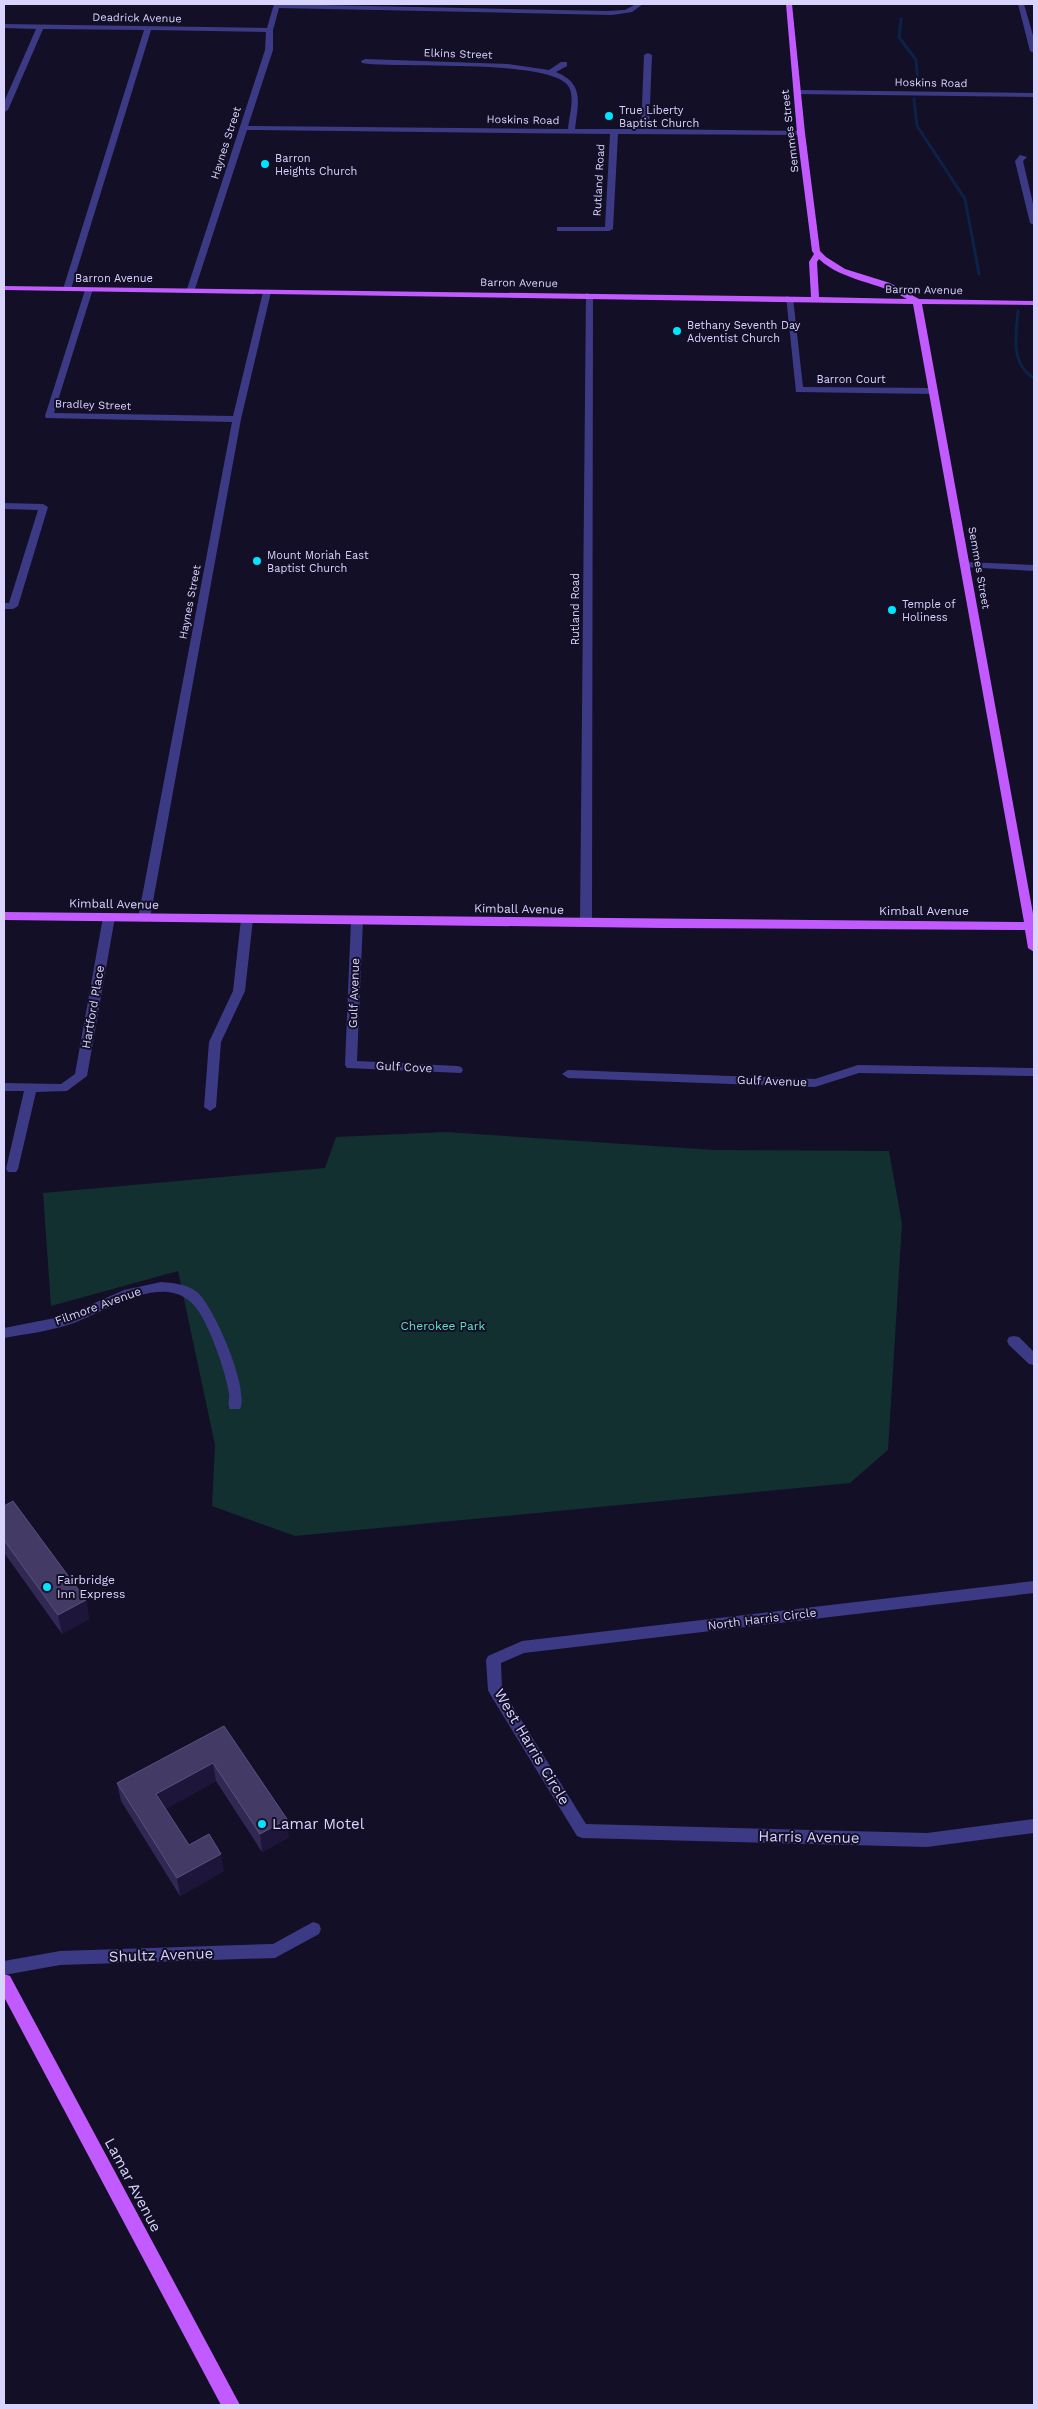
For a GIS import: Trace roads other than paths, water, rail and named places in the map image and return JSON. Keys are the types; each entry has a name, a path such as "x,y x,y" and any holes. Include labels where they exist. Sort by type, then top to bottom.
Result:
{"main road":[{"name":"Semmes Street","path":"789,4 801,133 814,244 818,254 813,262 815,298"},
{"path":"818,254 839,268 896,289 917,301"},
{"name":"Barron Avenue","path":"4,288 191,289 267,292 1034,302"},
{"name":"Semmes Street","path":"917,301 1032,926 1034,948"},
{"name":"Kimball Avenue","path":"4,916 1032,926"},
{"name":"Lamar Avenue","path":"4,1981 232,2405"}],"street":[{"path":"277,5 617,13 633,10 640,4"},
{"path":"1021,4 1034,51"},
{"name":"Haynes Street","path":"191,289 269,50 270,30 277,5"},
{"name":"Deadrick Avenue","path":"4,26 270,30"},
{"path":"4,110 41,26"},
{"path":"67,289 148,29"},
{"path":"645,132 648,55"},
{"name":"Elkins Street","path":"365,61 508,66 550,72 570,81 575,89 571,132"},
{"path":"550,72 564,64"},
{"name":"Hoskins Road","path":"798,92 1034,95"},
{"name":"Hoskins Road","path":"244,128 801,133"},
{"name":"Rutland Road","path":"560,230 608,229 614,132"},
{"path":"1034,156 1020,155 1034,223"},
{"name":"Bradley Street","path":"89,289 49,416 237,419"},
{"name":"Haynes Street","path":"144,918 237,419 267,292"},
{"name":"Rutland Road","path":"586,923 589,295"},
{"name":"Barron Court","path":"789,298 799,390 934,391"},
{"path":"4,506 43,507 9,606"},
{"path":"966,565 1034,568"},
{"name":"Hartford Place","path":"31,1086 63,1088 81,1076 109,917"},
{"path":"210,1107 215,1042 239,991 247,919"},
{"name":"Gulf Avenue","path":"352,1065 358,920"},
{"name":"Gulf Cove","path":"352,1065 457,1070"},
{"name":"Gulf Avenue","path":"568,1074 815,1083 858,1069 1034,1072"},
{"path":"4,1086 31,1086 12,1169"},
{"name":"Filmore Avenue","path":"4,1334 67,1320 138,1290 172,1288 191,1294 202,1306 215,1331 236,1395 235,1405"},
{"path":"1014,1341 1034,1360"},
{"name":"North Harris Circle","path":"492,1660 522,1647 1034,1587"},
{"name":"West Harris Circle","path":"492,1660 495,1690 582,1832"},
{"name":"Harris Avenue","path":"582,1832 927,1840 1034,1826"},
{"name":"Shultz Avenue","path":"4,1968 60,1958 275,1951 313,1929"}],"waterway":[{"path":"901,19 899,37 916,60 918,84"},
{"path":"914,99 917,126 965,199 979,274"},
{"path":"1018,311 1016,339 1018,357 1026,372 1034,378"}],"place":[{"name":"True Liberty Baptist Church","path":"609,116"},
{"name":"Barron Heights Church","path":"265,164"},
{"name":"Bethany Seventh Day Adventist Church","path":"677,331"},
{"name":"Mount Moriah East Baptist Church","path":"257,561"},
{"name":"Temple of Holiness","path":"892,610"},
{"name":"Fairbridge Inn Express","path":"47,1587"},
{"name":"Lamar Motel","path":"262,1824"}],"park label":[{"name":"Cherokee Park","path":"443,1326"}]}
